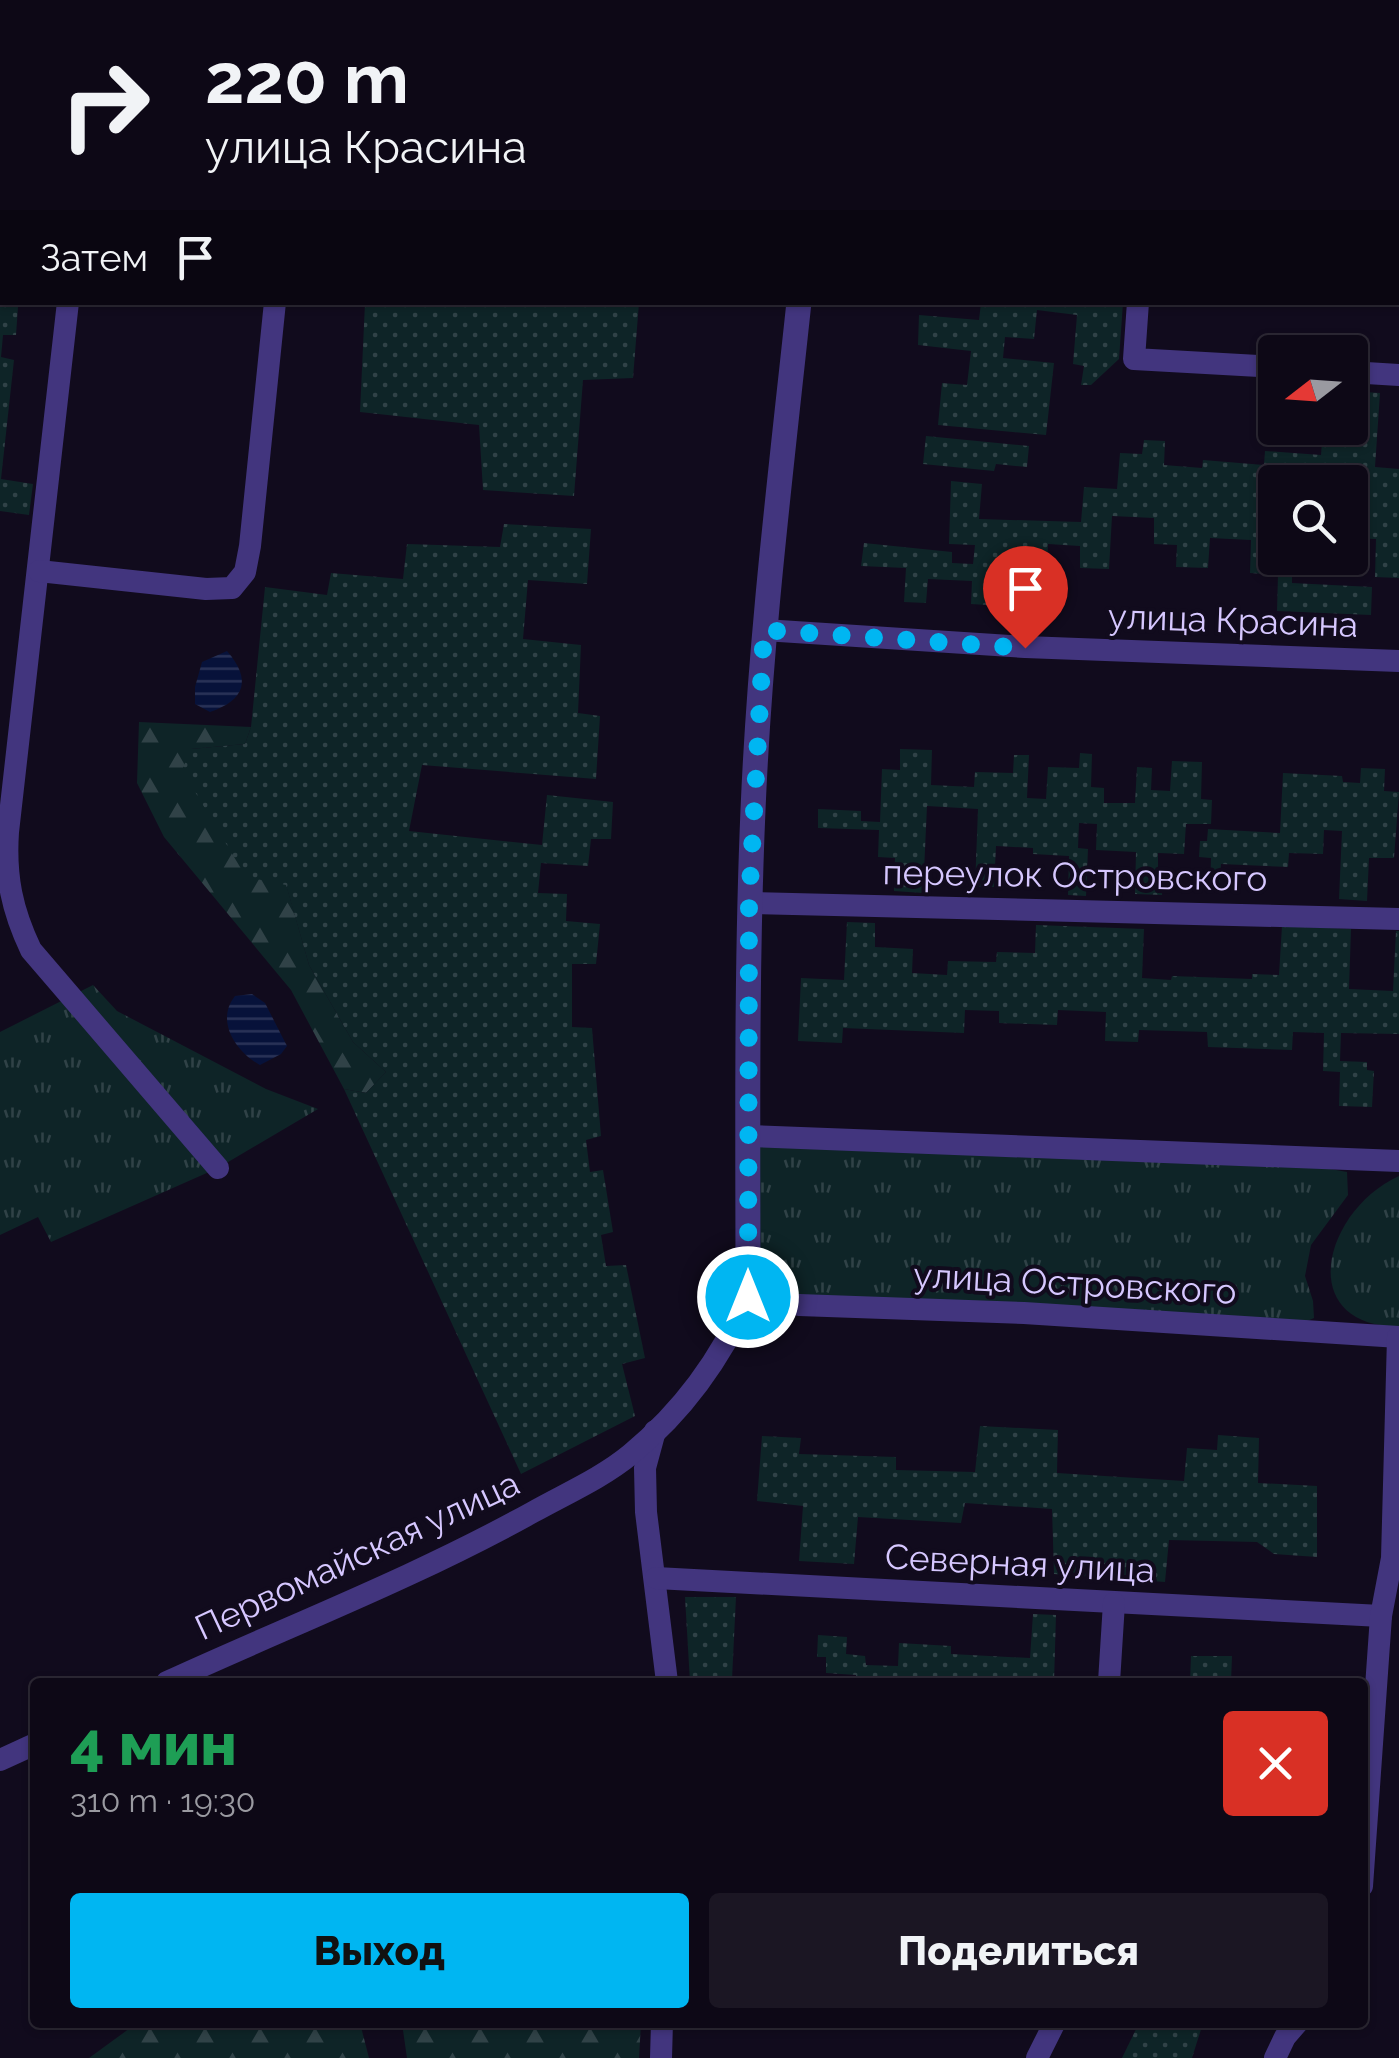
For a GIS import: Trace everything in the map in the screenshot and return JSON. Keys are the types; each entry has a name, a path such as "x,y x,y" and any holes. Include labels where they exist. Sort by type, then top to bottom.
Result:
{"street":[{"path":"68,305 8,832 8,894 32,950 218,1168"},
{"path":"39,572 206,589 232,588 245,572 250,546 276,305"},
{"name":"Первомайская улица","path":"176,1678 476,1544 628,1456 690,1395 721,1354 748,1297 749,903 764,630 799,305"},
{"path":"1138,305 1134,359 1258,367"},
{"path":"1368,373 1399,374"},
{"name":"улица Красина","path":"764,630 1025,648 1399,661"},
{"name":"переулок Островского","path":"749,903 1399,918"},
{"path":"748,1136 1399,1161"},
{"name":"улица Островского","path":"748,1297 800,1305 1024,1313 1399,1337"},
{"path":"1368,1801 1381,1616 1396,1558 1399,1337"},
{"path":"655,1431 645,1468 646,1512 666,1678"},
{"name":"Северная улица","path":"656,1578 1381,1616"},
{"path":"1108,1678 1114,1603"},
{"path":"0,1760 30,1746"},
{"path":"661,2058 662,2028"},
{"path":"1036,2058 1053,2028"},
{"path":"1275,2058 1292,2028"}],"green space":[{"path":"0,305 6,305 18,307 16,335 3,335 1,357 14,360 1,479 33,484 29,515 0,511"},
{"path":"365,305 639,305 633,378 583,380 574,496 483,490 479,425 360,412"},
{"path":"981,305 1123,305 1119,359 1091,385 1081,385 1084,366 1073,364 1077,315 1037,310 1034,339 1005,337 1003,358 1054,363 1046,435 938,425 942,383 967,385 971,351 918,345 919,315 979,320"},
{"path":"1368,392 1380,393 1375,467 1399,469 1399,578 1375,577 1376,539 1368,539 1368,465 1264,465 1265,451 1321,455 1322,445 1368,445"},
{"path":"926,436 1029,446 1027,467 996,464 994,471 923,464"},
{"path":"1144,440 1165,441 1164,465 1202,468 1203,460 1264,465 1258,465 1258,574 1250,573 1251,540 1210,538 1208,568 1176,567 1177,545 1154,544 1154,518 1112,516 1109,569 1080,568 1080,546 1048,544 1047,566 998,564 997,591 1003,592 1002,606 971,604 972,581 928,579 926,603 904,602 906,568 861,566 864,543 952,552 952,563 973,564 975,545 949,544 951,481 982,484 979,519 1081,522 1084,487 1117,489 1120,453 1142,454"},
{"path":"504,524 591,529 587,584 528,580 523,639 581,645 578,713 600,716 596,779 422,765 409,831 542,845 547,795 613,802 611,839 591,839 588,866 541,863 538,893 567,894 566,921 600,924 596,964 572,964 572,1027 592,1028 601,1136 586,1140 590,1172 603,1170 613,1232 601,1235 606,1266 626,1265 645,1358 622,1364 635,1416 521,1474 344,1089 366,1093 386,1072 353,1042 309,965 286,885 246,877 182,770 191,749 245,744 251,727 265,587 327,595 331,573 403,579 407,544 500,547"},
{"path":"1278,575 1292,575 1292,583 1372,587 1371,615 1277,611"},
{"path":"139,722 251,727 245,744 191,749 286,884 309,965 353,1042 386,1072 366,1093 344,1089 291,990 164,837 137,783"},
{"path":"900,749 932,750 931,785 974,787 975,772 1013,773 1014,755 1029,755 1027,798 1046,799 1048,767 1079,768 1080,753 1092,754 1091,787 1104,788 1104,803 1135,803 1137,767 1152,768 1151,790 1170,791 1172,761 1202,762 1201,799 1212,800 1211,824 1186,824 1184,854 1158,853 1162,895 1135,894 1136,852 1096,850 1097,824 1079,823 1078,848 1088,849 1086,896 1068,895 1069,856 1033,854 1033,848 996,846 994,887 975,887 978,809 927,806 923,893 894,891 895,858 878,857 879,830 818,828 818,809 861,811 861,821 880,822 882,769 900,770"},
{"path":"1361,768 1385,769 1384,791 1399,792 1394,858 1369,858 1367,901 1339,899 1342,831 1324,830 1323,854 1289,853 1288,867 1221,864 1219,892 1210,891 1211,858 1199,857 1200,841 1207,841 1208,829 1280,833 1283,773 1342,776 1343,782 1360,783"},
{"path":"847,922 875,923 875,947 913,949 912,973 947,975 948,961 996,962 997,952 1035,953 1036,925 1144,929 1142,978 1171,980 1172,976 1252,979 1252,974 1279,975 1282,926 1351,929 1349,989 1393,991 1399,931 1399,1034 1341,1033 1340,1061 1367,1062 1367,1070 1374,1071 1372,1107 1339,1106 1340,1072 1323,1071 1324,1033 1293,1032 1292,1050 1208,1047 1207,1032 1139,1030 1138,1042 1105,1041 1106,1012 1058,1010 1057,1025 999,1023 999,1011 965,1010 964,1033 843,1028 842,1043 798,1041 801,978 844,980"},
{"path":"93,985 117,1011 266,1089 318,1109 218,1168 51,1242 38,1217 0,1235 0,1032"},
{"path":"757,1142 1319,1167 1347,1172 1348,1195 1311,1245 1305,1276 1314,1318 1300,1324 803,1297 772,1290 756,1272"},
{"path":"1399,1176 1399,1327 1365,1321 1344,1307 1333,1287 1331,1264 1338,1238 1352,1214 1373,1192"},
{"path":"980,1426 1058,1430 1057,1473 1184,1481 1187,1448 1217,1450 1218,1435 1259,1438 1258,1483 1317,1486 1317,1557 1274,1554 1257,1542 1169,1540 1165,1582 1054,1574 1052,1509 965,1503 961,1523 858,1517 854,1564 799,1561 803,1506 757,1501 762,1436 801,1438 799,1454 896,1457 896,1470 975,1472"},
{"path":"685,1597 736,1597 732,1678 690,1678"},
{"path":"1033,1614 1056,1615 1054,1678 856,1678 826,1673 826,1657 817,1657 818,1635 847,1637 846,1654 865,1656 866,1665 898,1666 899,1643 951,1646 951,1654 1030,1658"},
{"path":"1191,1656 1232,1656 1231,1678 1190,1678"},
{"path":"130,2028 361,2028 369,2058 89,2058"},
{"path":"403,2028 641,2028 639,2058 407,2058"},
{"path":"1137,2028 1201,2028 1192,2058 1122,2058"}],"water":[{"path":"227,651 240,671 241,688 231,701 210,712 195,704 195,687 202,662"},
{"path":"252,994 265,1003 287,1046 281,1054 260,1065 236,1044 228,1025 229,1006 235,996"}],"route":[{"path":"748,1297 749,903 764,630 1025,648"}]}
